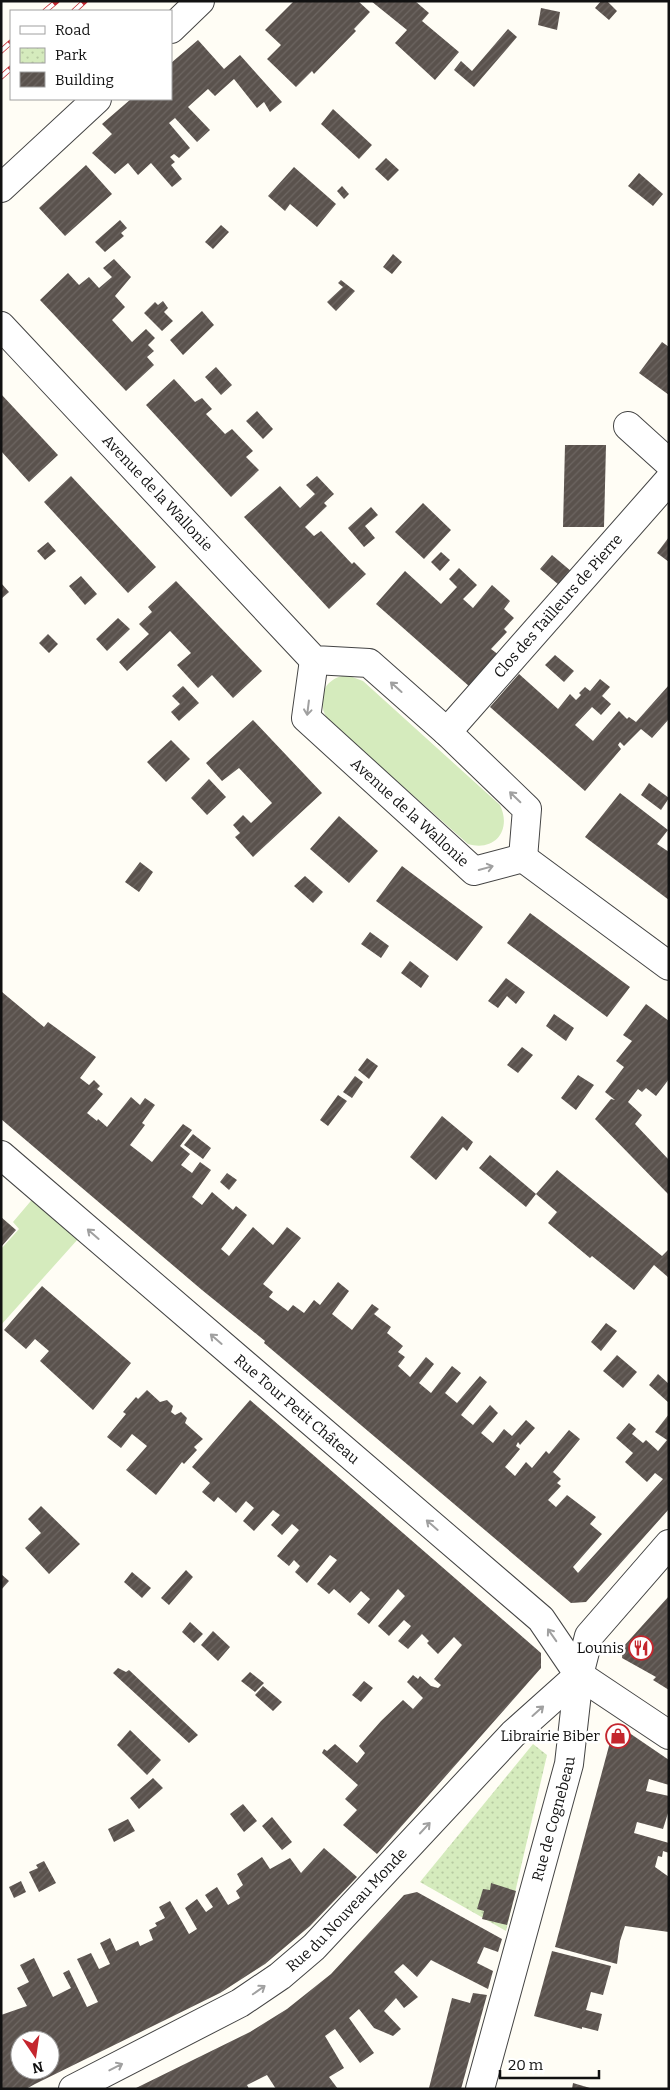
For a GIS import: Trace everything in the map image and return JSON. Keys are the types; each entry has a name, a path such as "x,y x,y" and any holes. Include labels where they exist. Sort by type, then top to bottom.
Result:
{"street":[{"path":"172,28 200,1"},
{"path":"1,188 96,100"},
{"name":"Avenue de la Wallonie","path":"1,326 314,660 306,718 474,871 523,858"},
{"path":"628,426 669,463"},
{"name":"Clos des Tailleurs de Pierre","path":"447,732 669,480"},
{"path":"314,660 369,662 447,732 527,809 523,858 669,966"},
{"name":"Rue Tour Petit Château","path":"1,1155 541,1619 579,1675"},
{"name":"Rue de Cognebeau","path":"480,2089 570,1764 579,1675 589,1636 669,1544"},
{"path":"579,1675 669,1735"},
{"name":"Rue du Nouveau Monde","path":"73,2089 240,2004 280,1976 314,1947 513,1734 579,1675"}],"green space":[{"path":"347,675 363,681 500,805 504,823 499,837 486,845 468,844 328,720 322,705 324,691 332,680"},
{"path":"41,1189 87,1229 1,1325 1,1249 19,1229 13,1222"},
{"path":"533,1744 547,1755 506,1931 420,1882"}],"building":[{"path":"294,1 358,1 370,12 354,29 356,31 314,74 312,71 296,87 267,59 281,45 265,30"},
{"path":"371,1 415,1 429,13 422,21 459,52 435,80 395,43 407,30"},
{"path":"601,1 607,1 617,11 609,20 595,8"},
{"path":"541,8 560,12 557,30 538,25"},
{"path":"508,29 517,37 474,87 454,70 461,61 472,71"},
{"path":"198,40 224,69 240,55 282,102 270,112 264,102 257,108 234,79 215,96 208,89 188,107 210,130 197,142 175,118 169,123 190,148 179,158 174,154 170,157 175,162 171,165 182,179 172,187 151,163 138,175 128,163 115,174 92,153 112,134 102,124 130,100 172,100 172,62"},
{"path":"333,109 372,145 359,159 321,124"},
{"path":"386,158 399,170 388,181 375,169"},
{"path":"86,165 112,194 65,236 39,208"},
{"path":"294,167 336,204 317,227 290,204 285,211 268,196"},
{"path":"639,173 663,194 653,206 628,186"},
{"path":"342,186 349,194 344,199 337,191"},
{"path":"120,220 127,228 121,233 124,236 105,252 95,242"},
{"path":"221,225 229,232 213,249 205,242"},
{"path":"393,254 402,262 392,274 383,267"},
{"path":"114,259 131,277 115,296 125,307 112,320 132,342 146,329 155,338 148,345 154,351 147,357 154,365 126,391 40,300 68,273 79,285 89,277 99,288 112,277 103,268"},
{"path":"341,280 355,291 336,311 327,302 343,287 338,283"},
{"path":"163,301 168,308 164,312 173,321 162,331 144,313 155,302 158,305"},
{"path":"202,311 214,325 183,355 170,340"},
{"path":"662,342 669,347 669,395 639,373"},
{"path":"216,367 232,385 221,395 205,377"},
{"path":"174,379 195,402 202,398 212,409 206,414 225,434 232,429 253,451 246,457 259,470 231,497 146,405"},
{"path":"1,394 58,455 29,482 1,451"},
{"path":"257,411 273,429 263,439 246,421"},
{"path":"565,445 606,445 604,527 563,527"},
{"path":"71,476 156,567 128,593 44,502"},
{"path":"317,476 334,494 324,503 327,506 305,527 314,536 321,531 352,564 354,562 366,574 329,609 244,517 280,486 300,508 315,494 306,485"},
{"path":"423,503 451,530 424,559 395,532"},
{"path":"371,507 378,515 365,526 375,538 364,547 348,528"},
{"path":"669,537 669,562 657,553"},
{"path":"48,542 56,551 45,560 37,551"},
{"path":"441,552 450,560 440,571 431,562"},
{"path":"552,555 578,577 565,590 540,569"},
{"path":"459,568 477,585 463,599 473,608 492,585 510,601 504,609 514,618 504,629 507,632 491,649 499,655 470,687 376,604 405,571 441,604 457,587 449,579"},
{"path":"81,576 97,594 85,605 69,586"},
{"path":"176,581 262,671 233,698 212,675 198,688 177,665 191,653 170,631 127,671 119,662 149,634 139,624 152,612 148,607"},
{"path":"1,583 9,592 1,599"},
{"path":"118,618 130,629 107,651 96,639"},
{"path":"48,634 58,644 49,653 39,643"},
{"path":"555,655 574,671 564,682 545,665"},
{"path":"519,674 558,709 570,694 576,700 581,695 579,693 585,687 590,691 600,679 610,687 602,696 611,704 601,715 592,707 575,725 593,741 619,711 627,719 629,717 636,722 669,685 669,719 652,738 641,729 624,746 620,742 618,745 621,749 585,791 490,707"},
{"path":"183,686 199,703 179,721 171,712 180,704 172,696"},
{"path":"253,720 322,793 253,857 235,837 240,833 233,825 243,815 251,823 272,803 239,768 222,781 206,763"},
{"path":"171,740 190,759 166,782 147,762"},
{"path":"209,779 226,797 207,815 191,798"},
{"path":"649,783 669,798 661,810 641,795"},
{"path":"620,793 668,830 657,844 669,852 669,900 585,837"},
{"path":"339,816 378,851 349,883 310,849"},
{"path":"140,862 153,872 139,892 125,882"},
{"path":"402,866 483,927 457,961 376,901"},
{"path":"305,876 323,892 313,903 294,886"},
{"path":"530,913 630,987 607,1017 507,943"},
{"path":"370,932 389,946 381,958 361,944"},
{"path":"410,961 429,976 421,988 401,973"},
{"path":"506,978 525,992 516,1004 507,996 498,1008 488,1001"},
{"path":"2,992 44,1027 48,1022 96,1057 80,1078 89,1085 94,1080 100,1086 97,1089 103,1094 87,1113 97,1121 98,1119 107,1127 131,1097 140,1105 145,1098 155,1105 142,1123 145,1125 130,1145 152,1162 183,1124 192,1130 180,1146 190,1154 181,1165 192,1173 200,1162 211,1170 192,1197 202,1205 212,1192 233,1210 236,1206 247,1215 221,1249 229,1256 253,1227 273,1245 287,1227 301,1238 263,1284 273,1292 269,1297 288,1311 293,1305 304,1313 314,1300 320,1305 338,1282 349,1291 332,1314 352,1330 372,1304 379,1309 374,1314 391,1327 387,1333 403,1346 398,1352 405,1357 398,1366 410,1377 426,1357 434,1364 419,1383 431,1393 452,1366 461,1373 445,1393 457,1403 480,1376 487,1382 461,1415 473,1425 490,1405 498,1413 481,1433 493,1443 504,1429 512,1436 526,1420 535,1428 520,1445 518,1442 516,1446 520,1449 505,1467 515,1476 526,1462 532,1468 546,1451 549,1454 569,1430 580,1439 553,1472 561,1479 557,1483 561,1486 548,1500 556,1507 567,1495 596,1517 590,1524 602,1534 573,1567 578,1573 663,1479 655,1473 647,1482 625,1462 633,1453 616,1438 629,1423 636,1429 632,1434 643,1443 646,1440 658,1451 667,1440 655,1432 669,1414 669,1509 586,1602 571,1603 264,1343 265,1341 202,1290 1,1119"},
{"path":"646,1004 669,1021 669,1079 656,1096 646,1088 642,1092 638,1089 628,1102 642,1115 635,1124 669,1160 669,1195 595,1119 611,1099 615,1100 605,1092 624,1067 616,1061 632,1041 623,1035"},
{"path":"554,1014 574,1028 566,1041 546,1026"},
{"path":"522,1047 533,1055 518,1073 507,1065"},
{"path":"367,1058 378,1066 369,1079 358,1070"},
{"path":"578,1075 594,1085 576,1110 561,1098"},
{"path":"355,1076 363,1082 352,1098 343,1092"},
{"path":"338,1095 347,1101 328,1126 320,1120"},
{"path":"442,1116 473,1142 467,1151 463,1147 436,1180 410,1157"},
{"path":"193,1134 211,1148 203,1159 184,1145"},
{"path":"490,1155 536,1194 526,1207 479,1168"},
{"path":"557,1170 662,1256 669,1249 669,1278 654,1265 634,1290 592,1256 590,1258 548,1223 557,1212 536,1194"},
{"path":"227,1173 237,1180 229,1190 220,1182"},
{"path":"1,1217 16,1230 1,1247"},
{"path":"42,1286 131,1363 93,1410 40,1361 49,1351 35,1339 26,1349 4,1330"},
{"path":"606,1323 617,1331 601,1351 591,1342"},
{"path":"617,1355 637,1372 623,1388 603,1371"},
{"path":"658,1374 669,1384 669,1403 649,1385"},
{"path":"147,1390 160,1402 167,1400 173,1406 171,1412 175,1415 181,1412 187,1418 185,1423 203,1439 194,1447 197,1450 184,1464 182,1462 156,1495 126,1470 147,1446 132,1434 121,1448 107,1437 126,1414 123,1412 136,1397 138,1399"},
{"path":"250,1400 541,1653 541,1668 377,1854 343,1825 357,1810 345,1799 358,1785 322,1753 324,1749 327,1751 335,1744 357,1763 365,1753 359,1746 381,1721 403,1700 413,1709 423,1698 407,1682 413,1675 418,1679 420,1676 431,1686 438,1688 441,1685 434,1679 462,1645 454,1637 438,1654 427,1643 429,1641 422,1634 408,1649 398,1641 411,1626 404,1620 389,1636 378,1626 405,1596 398,1589 369,1624 357,1614 370,1599 361,1591 350,1603 334,1589 329,1594 317,1584 337,1560 330,1555 307,1583 295,1572 300,1566 294,1560 289,1566 277,1556 299,1530 292,1524 282,1535 271,1525 280,1515 273,1510 254,1531 243,1521 254,1508 246,1501 236,1513 218,1497 214,1502 202,1492 210,1483 192,1467"},
{"path":"41,1506 80,1544 49,1574 25,1548 41,1533 28,1519"},
{"path":"186,1570 193,1577 169,1605 161,1598"},
{"path":"132,1572 151,1588 142,1598 124,1582"},
{"path":"1,1574 9,1581 1,1590"},
{"path":"669,1596 669,1690 653,1680 656,1677 622,1658 623,1647"},
{"path":"190,1622 203,1634 194,1643 182,1632"},
{"path":"213,1631 230,1647 218,1661 201,1645"},
{"path":"118,1668 126,1672 129,1670 198,1735 189,1743 113,1673"},
{"path":"250,1672 264,1683 255,1692 241,1681"},
{"path":"364,1681 373,1688 361,1702 352,1695"},
{"path":"263,1686 282,1702 273,1711 255,1695"},
{"path":"622,1728 669,1760 669,1785 649,1779 646,1791 669,1796 669,1810 663,1829 637,1822 634,1833 669,1843 669,1853 663,1851 662,1857 658,1856 655,1867 669,1877 669,1932 625,1926 620,1941 617,1964 555,1947 613,1731"},
{"path":"130,1730 161,1760 147,1775 117,1745"},
{"path":"153,1778 163,1788 139,1809 130,1798"},
{"path":"243,1804 257,1821 244,1832 230,1814"},
{"path":"272,1817 292,1842 282,1850 262,1826"},
{"path":"128,1819 135,1831 114,1842 108,1829"},
{"path":"324,1848 357,1877 310,1926 265,1964 220,1993 60,2072 60,2030 10,2030 10,2080 43,2080 26,2089 1,2089 1,2015 27,2006 17,1988 29,1982 20,1965 34,1958 53,1997 71,1988 63,1973 69,1970 87,2007 98,2002 77,1959 91,1953 99,1969 110,1964 100,1943 110,1938 116,1951 138,1941 140,1946 153,1940 149,1930 157,1926 155,1923 165,1918 159,1907 170,1901 189,1934 197,1929 185,1908 197,1899 206,1912 213,1907 205,1895 217,1887 228,1905 240,1898 236,1891 243,1885 237,1874 262,1857 270,1869 290,1858 301,1873"},
{"path":"44,1861 56,1883 39,1892 29,1872 38,1868 36,1865"},
{"path":"21,1881 26,1892 14,1898 9,1887"},
{"path":"491,1883 516,1891 507,1925 482,1919 484,1911 477,1909 483,1889 490,1890"},
{"path":"417,1892 502,1939 498,1952 484,1947 477,1963 493,1971 488,1989 431,1960 417,1977 403,1964 394,1972 418,1997 404,2008 396,1998 384,2011 401,2029 393,2036 374,2028 359,2009 349,2018 374,2053 360,2063 335,2029 325,2036 344,2068 329,2077 338,2089 276,2089 267,2075 247,2085 249,2089 134,2089 250,2032 287,2009 331,1974 404,1895"},
{"path":"552,1951 611,1966 603,1995 591,1992 586,2010 602,2014 598,2031 582,2027 582,2029 534,2016"},
{"path":"473,1993 487,1995 461,2089 429,2088 452,1998 470,2003"},
{"path":"573,2083 590,2088 590,2089 572,2089"}],"railway":[{"path":"46,10 57,1"},
{"path":"75,10 85,1"},
{"path":"1,51 10,43"},
{"path":"1,77 10,69"}],"place":[{"name":"Lounis","path":"641,1648"},
{"name":"Librairie Biber","path":"618,1736"}]}
